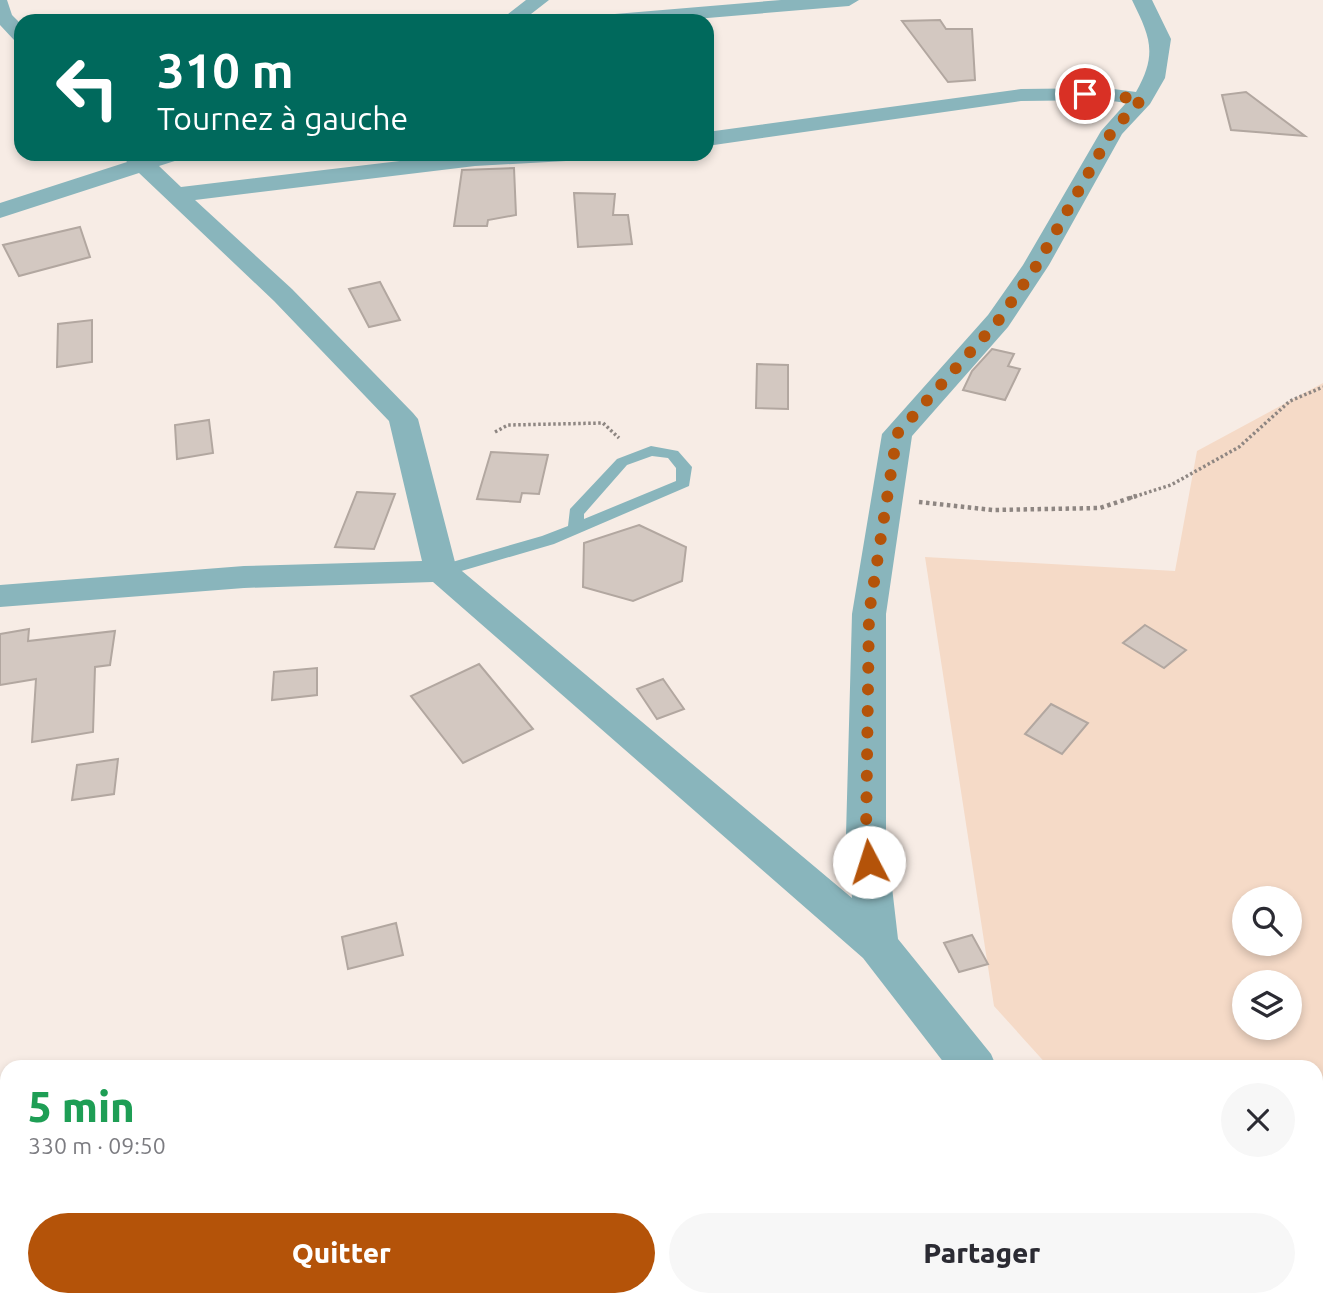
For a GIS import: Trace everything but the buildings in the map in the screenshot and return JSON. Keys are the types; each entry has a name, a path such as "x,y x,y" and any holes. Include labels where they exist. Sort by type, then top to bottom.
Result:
{"street":[{"path":"519,14 539,0"},
{"path":"685,14 849,0"},
{"path":"878,945 866,835 869,614 897,434 998,321 1037,265 1112,131 1142,99 1154,78 1161,39 1142,0"},
{"path":"0,4 3,16 14,28"},
{"path":"714,138 1021,95 1106,94 1142,99"},
{"path":"0,211 141,161"},
{"path":"151,161 175,195 283,295 403,419 441,571 878,945 969,1060"},
{"path":"175,195 458,161"},
{"path":"0,596 244,577 441,571"}],"lane":[{"path":"441,571 548,540 576,529 684,483 684,467 673,454 650,451 622,462 576,513 576,529"}],"path":[{"path":"886,499 993,510 1100,508 1171,485 1239,447 1290,401 1323,387"},
{"path":"495,432 508,425 603,423 637,456"}],"shaded area":[{"path":"1323,383 1323,1060 1043,1060 994,1006 925,557 1175,571 1197,451"}],"route":[{"path":"869,862 866,835 869,614 897,434 998,321 1037,265 1112,131 1142,99 1085,94"}]}
